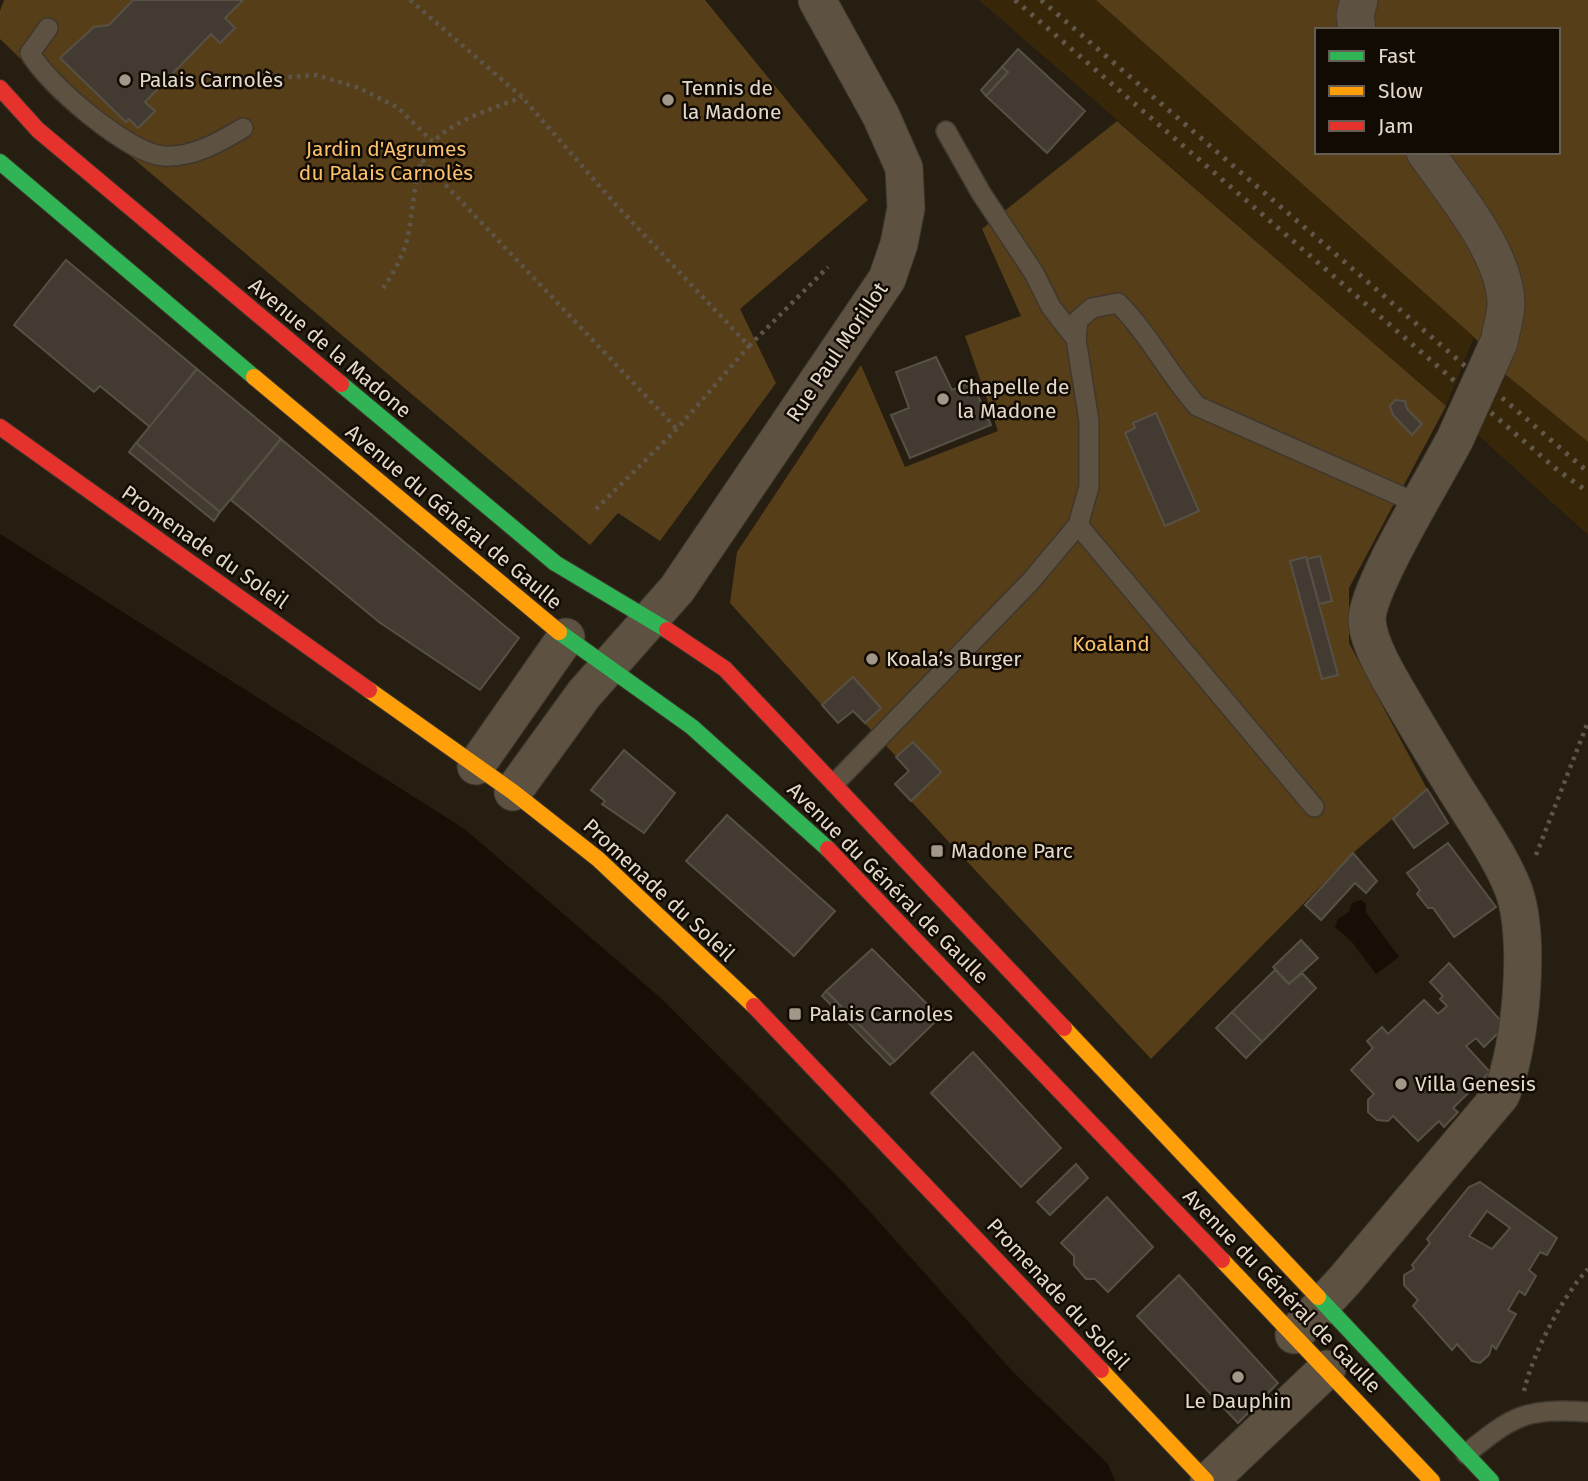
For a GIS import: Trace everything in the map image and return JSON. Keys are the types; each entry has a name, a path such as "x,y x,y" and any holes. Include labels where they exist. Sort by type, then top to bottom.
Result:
{"main road":[{"name":"Avenue de la Madone","path":"0,88 38,130 555,563 650,620"},
{"name":"Avenue du Général de Gaulle","path":"0,162 566,638 692,727 849,868 1432,1481"},
{"name":"Promenade du Soleil","path":"0,427 513,792 598,859 784,1035 1208,1481"},
{"name":"Avenue du Général de Gaulle","path":"650,620 725,669 1490,1481"}],"street":[{"name":"Rue Paul Morillot","path":"513,792 584,694 677,589 887,279 899,244 906,208 904,168 881,116 817,0"},
{"path":"1357,28 1354,15 1359,0"},
{"path":"1294,1335 1501,1095 1511,1071 1521,1011 1521,941 1514,892 1490,844 1400,696 1378,654 1367,621 1376,586 1455,439 1499,342 1506,304 1497,266 1475,224 1426,154"},
{"path":"476,766 566,638"},
{"path":"1208,1481 1326,1369"}],"lane":[{"path":"48,28 30,53 39,70 111,134 162,156 210,147 243,128"},
{"path":"946,131 981,193 1034,273 1051,307 1076,339"},
{"path":"835,783 1030,582 1078,525 1088,487 1089,421 1076,339 1078,320 1092,308 1118,303 1141,326 1171,377 1196,406 1421,505"},
{"path":"1078,525 1314,807"},
{"path":"1466,1454 1519,1416 1547,1409 1588,1412"}],"path":[{"path":"411,0 522,97 616,205 748,346"},
{"path":"263,79 317,75 359,88 397,107 432,141"},
{"path":"383,288 394,272 407,240 422,160 432,141 456,125 522,97"},
{"path":"422,160 677,429"},
{"path":"594,511 677,429 748,346 828,267"},
{"path":"1514,892 1532,867 1588,722"},
{"path":"1519,1416 1528,1374 1578,1279 1588,1269"}],"shaded area":[{"path":"979,0 1096,0 1474,337 1446,406"},
{"path":"1506,375 1588,442 1588,535 1478,435"},
{"path":"0,534 466,830 663,1000 845,1184 1014,1373 1108,1464 1115,1481 0,1481"},
{"path":"1361,900 1366,904 1366,912 1399,957 1376,974 1352,942 1335,927 1338,919 1349,912 1352,903"}],"green space":[{"name":"Jardin d'Agrumes du Palais Carnolès","path":"4,0 705,0 868,200 740,309 776,383 660,541 618,513 590,545 57,94 0,39 0,11"},
{"path":"1096,0 1588,0 1588,442 1506,375 1474,337"},
{"name":"Koaland","path":"1117,121 1446,406 1349,588 1349,643 1427,789 1353,853 1151,1059 895,784 909,770 853,711 838,723 730,603 737,552 861,365 905,467 998,431 965,336 1021,316 982,229"}],"building":[{"name":"Palais Carnolès","path":"133,0 243,0 225,18 235,28 220,43 211,34 145,102 155,111 138,128 129,119 126,122 60,58 94,27 109,25"},
{"path":"1018,49 1085,111 1047,153 986,96 1008,72 1002,67"},
{"path":"1002,67 1008,72 986,96 981,90"},
{"path":"66,260 197,369 150,427 100,386 94,392 14,325"},
{"name":"Chapelle de la Madone","path":"936,357 952,390 972,382 991,425 910,458 891,415 909,408 896,372"},
{"path":"197,369 281,439 220,512 136,443"},
{"path":"1395,400 1405,401 1407,409 1422,424 1412,435 1393,415 1390,406"},
{"path":"1156,413 1199,511 1165,526 1125,433 1135,428 1133,423"},
{"path":"281,439 519,638 480,690 379,622 231,500"},
{"path":"136,443 220,512 214,521 129,452"},
{"path":"1320,556 1332,601 1319,604 1307,559"},
{"path":"1306,557 1338,675 1322,679 1290,561"},
{"path":"853,677 881,708 865,723 853,711 838,723 822,705"},
{"path":"913,742 941,772 911,801 895,784 909,771 896,757"},
{"path":"624,750 675,793 644,833 602,804 605,801 591,790"},
{"path":"1427,789 1448,823 1414,848 1393,819"},
{"path":"727,815 835,911 794,956 686,861"},
{"path":"1448,843 1496,907 1454,937 1433,908 1428,908 1417,894 1420,890 1407,873"},
{"path":"1353,853 1377,881 1366,893 1355,883 1321,920 1305,905"},
{"path":"1301,940 1318,958 1289,984 1273,967"},
{"path":"872,949 940,1017 895,1061 826,991"},
{"path":"1449,963 1500,1020 1499,1032 1484,1047 1476,1038 1466,1046 1490,1072 1453,1108 1458,1112 1444,1127 1439,1121 1418,1141 1393,1116 1388,1121 1377,1120 1368,1112 1368,1100 1374,1094 1351,1070 1373,1048 1367,1041 1382,1027 1388,1034 1424,1000 1438,1014 1447,1006 1440,999 1443,996 1430,982"},
{"path":"1275,970 1289,984 1302,973 1316,988 1262,1042 1232,1012"},
{"path":"826,991 895,1061 890,1065 822,996"},
{"path":"1232,1012 1262,1042 1246,1058 1216,1028"},
{"path":"973,1052 1061,1148 1021,1187 931,1093"},
{"path":"1076,1164 1088,1178 1050,1215 1037,1202"},
{"path":"1480,1182 1557,1238 1547,1255 1540,1252 1529,1270 1536,1276 1525,1295 1519,1291 1508,1310 1516,1314 1496,1349 1492,1345 1489,1355 1480,1363 1472,1361 1457,1344 1452,1350 1413,1306 1418,1300 1404,1285 1404,1275 1414,1269 1412,1265 1430,1243 1427,1239 1469,1187","holes":["1487,1211 1510,1228 1492,1249 1469,1236"]},
{"path":"1107,1197 1153,1247 1108,1292 1095,1279 1086,1279 1074,1265 1074,1256 1061,1243"},
{"path":"1179,1275 1278,1383 1238,1423 1137,1316"}],"railway":[{"path":"1015,0 1555,468 1588,492"},
{"path":"1041,0 1588,472"}],"traffic: fast":[{"path":"0,162 254,377"},
{"path":"341,384 555,563 667,630"},
{"path":"559,632 692,727 828,849"},
{"path":"1318,1297 1491,1481"}],"traffic: slow":[{"path":"254,377 559,632"},
{"path":"369,690 513,792 598,859 754,1006"},
{"path":"1064,1028 1318,1297"},
{"path":"1222,1260 1432,1481"},
{"path":"1101,1370 1206,1481"}],"traffic: jam":[{"path":"0,88 38,130 341,384"},
{"path":"0,427 369,690"},
{"path":"667,630 725,669 1064,1028"},
{"path":"828,849 1222,1260"},
{"path":"754,1006 1101,1370"}],"place":[{"name":"Palais Carnolès","path":"125,80"},
{"name":"Tennis de la Madone","path":"668,100"},
{"name":"Chapelle de la Madone","path":"943,399"},
{"name":"Koala’s Burger","path":"872,659"},
{"name":"Madone Parc","path":"937,851"},
{"name":"Palais Carnoles","path":"795,1014"},
{"name":"Villa Genesis","path":"1401,1084"},
{"name":"Le Dauphin","path":"1238,1377"}]}
